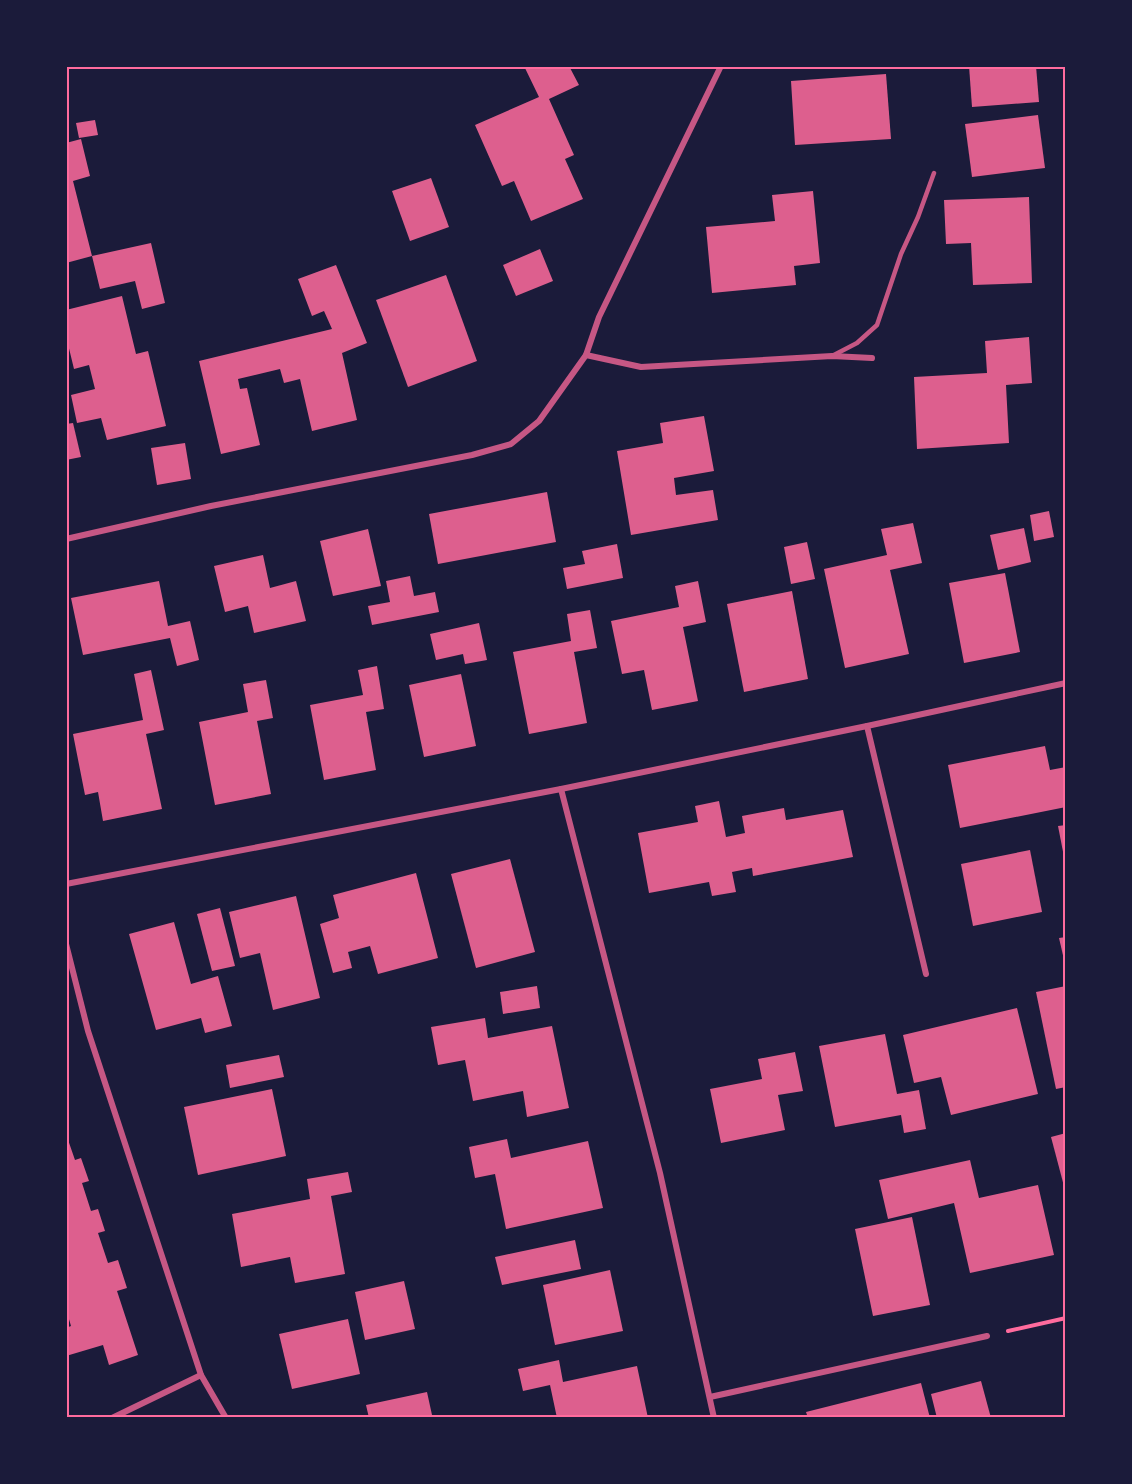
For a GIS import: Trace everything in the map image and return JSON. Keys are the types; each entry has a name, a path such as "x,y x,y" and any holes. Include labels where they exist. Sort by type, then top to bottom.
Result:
{"street":[{"path":"66,539 211,506 472,454 511,444 539,421 586,355 599,317 721,66"},
{"path":"586,355 641,367 832,356 872,358"},
{"path":"66,884 561,789 1066,683"},
{"path":"867,726 926,974"},
{"path":"561,789 660,1173 714,1418"},
{"path":"66,944 88,1031 201,1375 226,1418"},
{"path":"710,1397 987,1336"},
{"path":"112,1418 201,1375"}],"lane":[{"path":"832,356 857,343 877,325 901,254 934,173"}],"path":[{"path":"987,1336 1066,1318"}],"building":[{"path":"524,66 569,66 579,85 549,99 574,155 565,159 583,199 531,221 514,181 502,186 475,125 539,97"},
{"path":"969,66 1036,66 1039,102 972,107"},
{"path":"886,74 891,139 795,145 791,81"},
{"path":"1038,115 1045,168 972,177 965,124"},
{"path":"95,120 98,135 79,138 76,123"},
{"path":"81,139 90,176 73,181 92,256 66,263 66,143"},
{"path":"431,178 449,227 410,241 392,191"},
{"path":"813,191 820,263 794,266 796,285 712,293 706,227 775,221 772,195"},
{"path":"1029,197 1032,283 973,285 971,243 946,244 944,200"},
{"path":"151,243 165,303 142,309 135,281 100,289 92,256"},
{"path":"540,249 553,281 516,296 503,265"},
{"path":"336,265 367,343 342,353 357,420 312,431 300,379 284,383 280,369 238,379 240,389 247,388 260,445 221,454 199,361 332,329 324,311 312,316 298,279"},
{"path":"446,275 477,361 408,387 376,300"},
{"path":"122,296 136,354 148,351 166,426 107,440 101,418 77,423 71,395 95,389 89,365 74,369 66,336 66,310"},
{"path":"1029,337 1032,383 1006,385 1009,443 917,449 914,377 987,373 985,341"},
{"path":"704,416 714,471 674,478 676,495 713,490 718,520 631,535 617,451 663,443 660,423"},
{"path":"73,423 81,457 66,460 66,424"},
{"path":"185,443 191,479 157,485 151,448"},
{"path":"547,492 556,542 438,564 429,514"},
{"path":"1049,511 1054,537 1034,541 1030,515"},
{"path":"913,523 922,563 890,570 909,654 845,668 824,569 887,555 881,529"},
{"path":"1024,528 1031,562 998,570 990,535"},
{"path":"368,529 381,586 333,596 320,541"},
{"path":"807,542 815,579 791,584 784,547"},
{"path":"617,544 623,578 567,589 563,568 585,564 582,551"},
{"path":"263,555 270,588 296,581 306,621 254,633 248,606 225,612 214,566"},
{"path":"1005,573 1020,652 964,663 949,583"},
{"path":"410,576 414,596 435,592 439,612 372,625 368,606 390,602 386,581"},
{"path":"159,581 168,626 190,621 199,660 177,666 170,638 83,655 71,598"},
{"path":"698,581 706,622 683,627 698,701 652,710 644,670 622,674 611,621 679,607 675,586"},
{"path":"792,591 808,679 744,692 727,604"},
{"path":"590,610 597,648 574,652 587,723 529,734 513,652 571,641 567,614"},
{"path":"479,623 487,660 465,664 463,654 436,660 430,634"},
{"path":"377,666 384,709 366,712 376,770 324,780 310,705 363,695 358,670"},
{"path":"151,670 164,730 146,734 162,809 103,821 98,792 85,795 73,734 143,720 134,674"},
{"path":"461,674 476,746 424,757 409,685"},
{"path":"266,680 273,718 257,721 271,794 215,805 199,722 248,712 243,684"},
{"path":"1045,746 1050,770 1066,767 1066,807 960,828 948,765"},
{"path":"719,801 726,837 745,833 742,816 784,808 786,820 843,810 853,857 753,876 752,868 732,872 736,892 712,896 709,882 649,893 638,833 698,822 695,806"},
{"path":"1066,825 1066,862 1065,862 1058,826"},
{"path":"1030,850 1042,912 973,926 961,864"},
{"path":"510,859 535,952 476,968 451,874"},
{"path":"416,873 438,958 378,974 370,946 348,952 352,968 333,973 320,924 339,918 333,895"},
{"path":"296,896 320,998 273,1010 260,953 240,958 229,912"},
{"path":"220,908 235,966 212,971 197,914"},
{"path":"174,922 191,984 218,976 232,1026 205,1033 201,1018 156,1030 129,934"},
{"path":"1066,937 1066,964 1065,964 1059,938"},
{"path":"537,986 540,1008 503,1014 500,992"},
{"path":"1066,986 1066,1087 1056,1089 1036,992"},
{"path":"1017,1008 1038,1094 951,1115 941,1077 914,1083 903,1035"},
{"path":"485,1018 488,1038 552,1026 569,1108 527,1117 523,1091 473,1101 465,1060 438,1065 431,1027"},
{"path":"885,1034 897,1094 919,1090 926,1129 904,1133 901,1115 835,1127 819,1046"},
{"path":"795,1052 803,1091 778,1095 785,1130 721,1143 710,1089 762,1079 758,1059"},
{"path":"279,1055 284,1077 230,1088 226,1065"},
{"path":"272,1089 286,1156 198,1175 184,1107"},
{"path":"1066,1133 1066,1190 1065,1190 1051,1137"},
{"path":"66,1134 75,1160 81,1158 89,1181 82,1183 91,1211 98,1209 105,1231 98,1233 108,1263 118,1260 127,1288 117,1291 138,1355 109,1365 103,1345 66,1356 66,1328 71,1326 66,1309"},
{"path":"507,1139 511,1158 588,1141 603,1208 506,1229 495,1174 475,1178 469,1147"},
{"path":"970,1160 979,1198 1038,1185 1054,1255 970,1273 954,1203 888,1219 879,1180"},
{"path":"348,1172 352,1192 331,1196 345,1274 295,1283 290,1257 241,1267 232,1214 310,1199 307,1179"},
{"path":"912,1217 930,1305 873,1316 855,1229"},
{"path":"575,1240 581,1269 502,1285 495,1257"},
{"path":"610,1270 623,1331 555,1345 543,1285"},
{"path":"404,1281 415,1329 365,1340 355,1292"},
{"path":"348,1319 360,1374 292,1389 279,1334"},
{"path":"559,1360 563,1382 637,1366 648,1418 557,1418 550,1385 523,1391 518,1369"},
{"path":"981,1381 991,1418 937,1418 931,1394"},
{"path":"921,1383 930,1418 808,1418 806,1412"},
{"path":"427,1392 432,1415 417,1418 369,1418 366,1405"}]}
